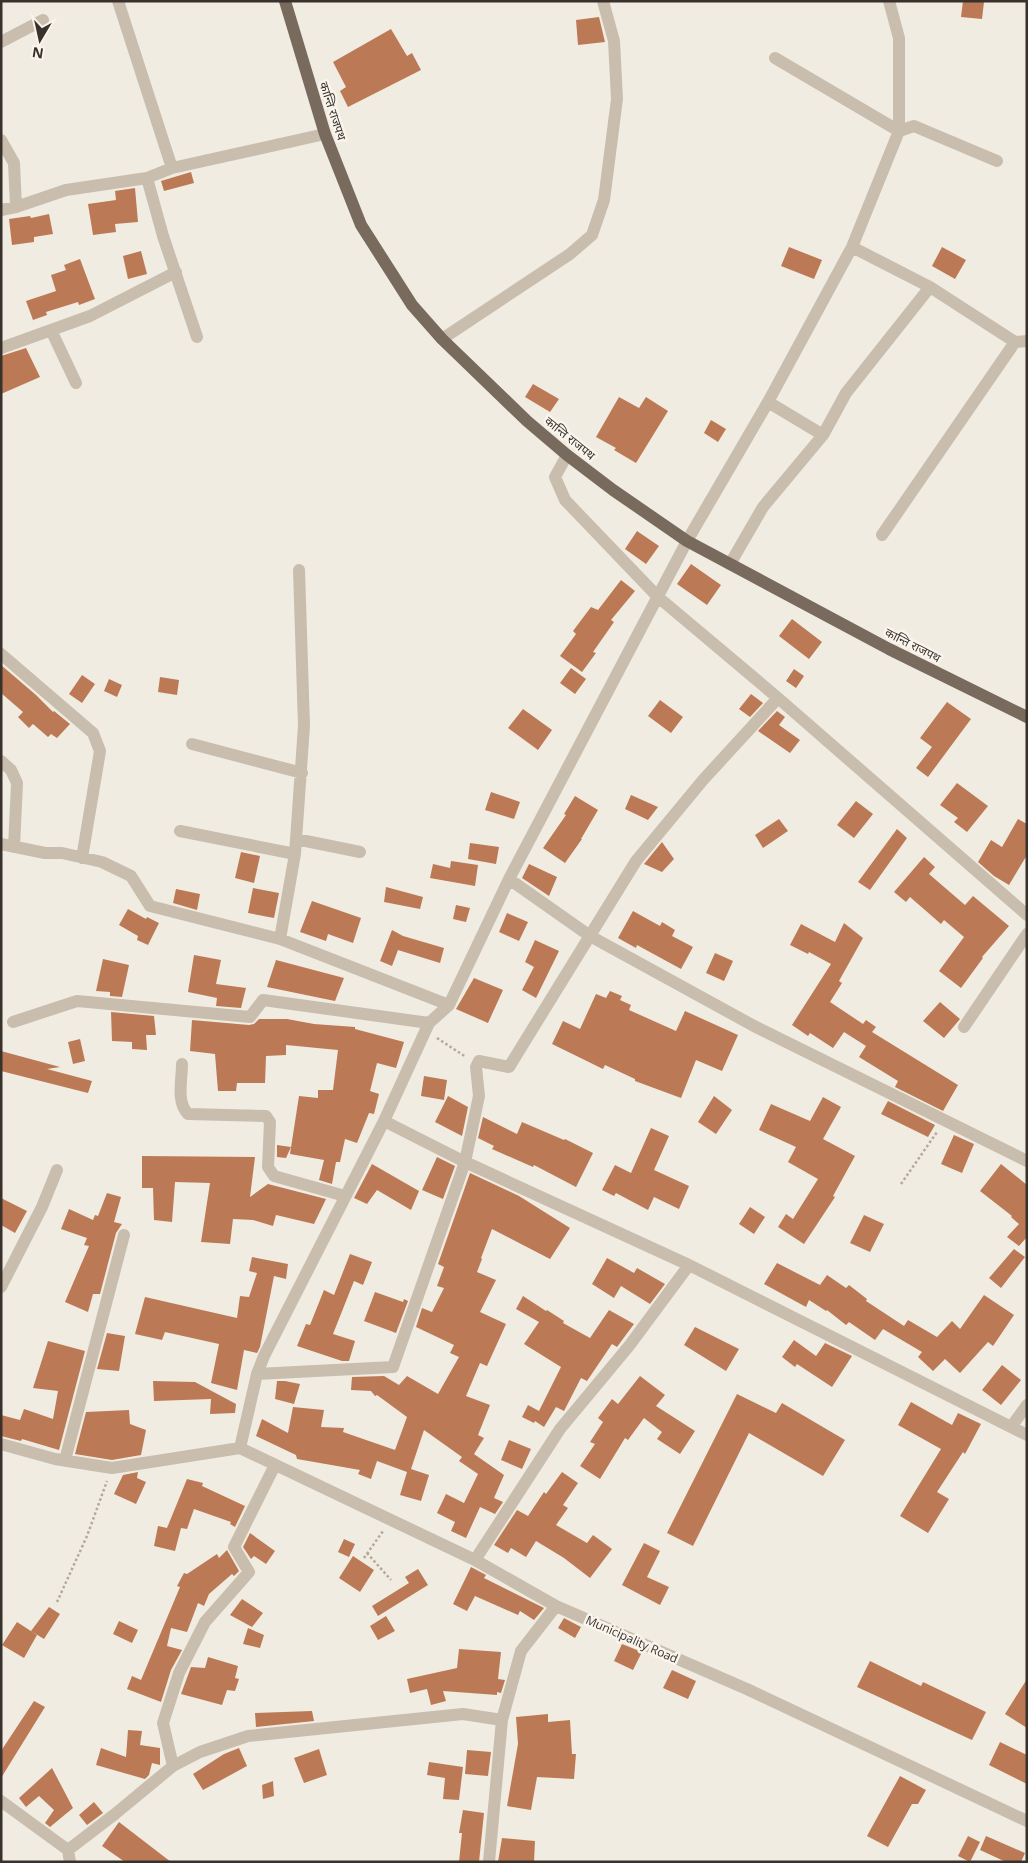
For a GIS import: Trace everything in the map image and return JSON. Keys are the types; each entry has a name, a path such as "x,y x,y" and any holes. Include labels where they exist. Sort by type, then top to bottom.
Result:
{"main road":[{"name":"कान्ति राजपथ","path":"285,1 325,134 361,225 412,305 442,339 527,421 568,456 687,542 889,649 1027,717"}],"street":[{"path":"118,1 172,168"},
{"path":"442,339 570,254 592,235 604,200 617,99 614,41 604,1"},
{"path":"1,1444 65,1460 112,1468 240,1448 257,1374 264,1356 384,1121 427,1027 449,1005 510,879 687,542 768,402 852,247 899,131 899,38 889,1"},
{"path":"1,42 43,20"},
{"path":"775,58 899,131 914,126 997,161"},
{"path":"1,210 16,207 66,190 147,178 172,168 325,134"},
{"path":"1,140 14,163 16,207"},
{"path":"147,178 163,236 197,337"},
{"path":"852,247 930,287 1021,341 882,535"},
{"path":"1,348 90,316 176,272"},
{"path":"730,564 763,507 822,435 846,393 930,287"},
{"path":"51,330 76,383"},
{"path":"768,402 822,435"},
{"path":"568,456 556,477 565,500 658,597 778,698 1027,915"},
{"path":"280,939 295,854 302,772 304,726 299,570"},
{"path":"1,654 93,733 100,751 82,858"},
{"path":"257,1374 393,1368 465,1162 479,1096 476,1067 478,1061 509,1067 636,861 704,780 778,698"},
{"path":"192,744 302,772"},
{"path":"1,761 11,770 17,783 14,847"},
{"path":"180,831 295,854"},
{"path":"296,839 360,852"},
{"path":"1,844 45,853 62,853 102,862 131,876 150,906 280,939 449,1005"},
{"path":"510,879 590,936 762,1030 1027,1161"},
{"path":"964,1027 1027,934"},
{"path":"13,1022 77,1001 250,1017 263,1000 427,1027"},
{"path":"182,1064 181,1102 183,1109 188,1114 266,1116 270,1122 268,1167 270,1172 274,1176 345,1196"},
{"path":"384,1121 465,1162 689,1265 1027,1435"},
{"path":"1,1287 42,1207 57,1170"},
{"path":"65,1460 124,1235"},
{"path":"475,1560 560,1429 629,1346 689,1265"},
{"path":"1011,1427 1027,1405"},
{"name":"Municipality Road","path":"240,1448 475,1560 556,1606 758,1694 1027,1822"},
{"path":"173,1766 164,1723 179,1673 206,1622 249,1572 234,1547 275,1465"},
{"path":"488,1862 502,1720 521,1651 556,1606"},
{"path":"1,1801 69,1856 115,1814 173,1766 200,1752 248,1736 463,1714 502,1720"}],"path":[{"path":"427,1027 477,1064"},
{"path":"901,1184 944,1120"},
{"path":"57,1602 87,1536 112,1468"},
{"path":"364,1558 390,1520"},
{"path":"367,1553 391,1580"}],"building":[{"path":"963,1 984,2 982,19 961,17"},
{"path":"599,17 605,42 578,45 576,20"},
{"path":"391,29 407,56 412,53 421,70 348,107 340,91 346,87 333,62"},
{"path":"191,172 194,183 164,191 161,181"},
{"path":"135,188 138,222 115,224 116,232 93,235 88,204 116,200 115,191"},
{"path":"49,214 53,234 34,237 34,242 12,245 9,219 30,216 31,218"},
{"path":"789,247 822,260 814,279 781,266"},
{"path":"942,247 966,260 955,279 932,266"},
{"path":"141,251 147,274 128,279 123,256"},
{"path":"80,259 95,299 79,305 78,302 46,312 47,315 33,320 26,301 56,291 51,275 66,270 64,265"},
{"path":"26,348 40,377 1,394 1,356"},
{"path":"533,384 559,399 550,412 525,397"},
{"path":"619,397 639,408 646,397 668,411 636,463 614,450 616,448 596,437"},
{"path":"711,420 726,429 718,442 704,433"},
{"path":"637,531 659,546 646,564 625,549"},
{"path":"691,564 721,585 707,605 677,584"},
{"path":"621,580 635,591 611,620 614,622 593,652 596,653 582,672 560,656 576,634 573,631 591,607 598,610"},
{"path":"792,619 822,642 809,659 779,636"},
{"path":"1,665 53,712 70,724 57,738 51,734 48,737 33,724 29,728 18,717 23,712 1,693"},
{"path":"571,668 586,679 575,694 560,683"},
{"path":"794,669 804,676 796,688 786,681"},
{"path":"82,675 95,684 82,703 69,694"},
{"path":"160,677 179,680 177,695 158,692"},
{"path":"109,679 122,685 117,697 104,691"},
{"path":"751,694 763,703 750,717 739,709"},
{"path":"660,700 683,717 671,733 648,716"},
{"path":"947,702 971,719 928,777 916,768 932,747 920,738"},
{"path":"523,709 552,730 538,750 508,728"},
{"path":"777,711 785,717 779,725 800,740 790,753 758,731"},
{"path":"957,783 988,806 967,832 954,822 958,818 940,805"},
{"path":"491,792 520,802 514,819 485,810"},
{"path":"631,795 658,807 648,820 625,809"},
{"path":"575,796 598,810 582,839 565,863 543,848 566,815 564,814"},
{"path":"856,801 873,814 854,838 837,825"},
{"path":"779,819 788,831 763,848 755,835"},
{"path":"1018,819 1027,824 1027,855 1009,885 994,876 978,862 991,840 1002,847"},
{"path":"897,829 907,838 870,890 858,882"},
{"path":"662,842 674,859 662,872 644,864"},
{"path":"470,843 499,847 496,864 468,859"},
{"path":"241,852 260,856 254,883 235,878"},
{"path":"924,857 935,867 929,874 965,905 973,896 1009,926 982,957 961,988 939,971 964,937 944,920 941,924 910,897 906,902 894,892"},
{"path":"451,861 478,865 475,886 430,878 433,864 450,868"},
{"path":"529,864 557,877 549,896 522,878"},
{"path":"386,887 423,897 420,909 384,902"},
{"path":"253,888 279,893 274,918 248,913"},
{"path":"176,889 200,894 197,910 173,903"},
{"path":"312,901 361,918 353,943 328,934 326,941 300,932"},
{"path":"456,905 470,908 466,922 453,919"},
{"path":"128,909 146,919 147,917 159,923 148,945 137,940 138,936 119,925"},
{"path":"633,911 660,926 662,922 675,930 672,936 693,947 681,969 637,945 636,948 618,938"},
{"path":"507,913 528,922 519,941 499,932"},
{"path":"844,923 863,938 839,981 842,983 830,1002 863,1024 866,1020 876,1027 872,1032 958,1085 943,1111 895,1087 898,1081 859,1057 866,1046 844,1032 833,1048 810,1033 808,1036 792,1025 831,964 809,952 808,954 790,945 801,924 835,942"},
{"path":"392,930 403,936 444,948 440,963 398,950 392,966 380,961"},
{"path":"535,940 559,951 536,998 522,990 534,967 525,962"},
{"path":"715,953 733,961 724,981 706,973"},
{"path":"194,955 221,960 216,984 246,988 241,1008 216,1006 217,998 188,992"},
{"path":"103,959 129,965 122,997 110,996 110,992 96,991"},
{"path":"276,960 344,978 335,1001 267,987"},
{"path":"474,978 503,990 488,1023 456,1009"},
{"path":"610,991 622,996 620,1000 631,1005 629,1010 676,1031 685,1011 738,1035 722,1071 696,1060 681,1098 635,1081 635,1079 605,1065 603,1069 552,1044 563,1021 580,1029 596,994 606,998"},
{"path":"940,1002 960,1019 944,1038 923,1021"},
{"path":"111,1012 154,1016 156,1035 146,1035 147,1050 132,1049 132,1042 112,1041"},
{"path":"259,1019 287,1019 314,1024 355,1027 355,1029 404,1042 396,1068 377,1063 370,1091 379,1094 374,1114 369,1113 357,1143 345,1139 340,1162 336,1162 332,1184 319,1180 324,1160 290,1154 299,1096 318,1098 318,1090 333,1090 338,1050 286,1045 286,1055 266,1056 265,1083 237,1083 236,1091 218,1091 215,1054 190,1051 192,1020 249,1025 254,1024"},
{"path":"80,1039 85,1061 73,1064 68,1042"},
{"path":"1,1051 60,1067 47,1069 92,1081 88,1093 1,1071"},
{"path":"424,1076 447,1080 444,1100 421,1096"},
{"path":"448,1096 468,1107 462,1136 435,1122"},
{"path":"714,1096 732,1110 716,1134 698,1122"},
{"path":"823,1097 841,1107 823,1139 855,1156 833,1196 835,1197 804,1244 778,1227 786,1214 793,1219 818,1179 788,1162 796,1147 759,1130 771,1104 810,1121"},
{"path":"888,1101 935,1125 928,1137 881,1114"},
{"path":"483,1117 517,1134 522,1122 565,1139 593,1153 576,1187 534,1165 533,1167 492,1149 494,1146 478,1138"},
{"path":"651,1128 669,1136 654,1170 689,1186 679,1209 654,1197 648,1210 616,1193 614,1196 602,1190 615,1165 631,1173"},
{"path":"954,1135 974,1144 962,1173 941,1164"},
{"path":"277,1145 291,1147 286,1158 277,1157"},
{"path":"142,1156 255,1157 250,1197 268,1184 326,1199 314,1224 276,1215 273,1226 253,1220 233,1219 230,1244 201,1242 210,1183 175,1182 172,1222 154,1220 153,1188 142,1188"},
{"path":"437,1157 455,1166 443,1199 422,1190"},
{"path":"372,1164 419,1191 411,1210 377,1190 367,1204 354,1198"},
{"path":"1001,1164 1027,1185 1027,1237 1019,1246 1007,1237 1019,1224 1012,1216 980,1191"},
{"path":"470,1173 519,1196 570,1228 550,1259 492,1229 481,1258 477,1272 496,1280 480,1312 506,1324 487,1366 480,1363 466,1396 490,1405 478,1435 484,1438 474,1454 504,1475 494,1498 503,1502 495,1514 480,1507 466,1538 451,1531 455,1522 437,1513 446,1494 464,1503 478,1474 459,1461 462,1457 424,1430 411,1469 429,1475 421,1501 400,1495 407,1472 377,1461 371,1479 358,1474 360,1470 297,1459 296,1455 256,1436 262,1419 288,1433 293,1407 324,1410 321,1427 344,1428 343,1432 395,1450 407,1417 377,1395 375,1396 371,1391 351,1390 352,1377 384,1376 399,1385 407,1376 438,1394 459,1357 450,1353 454,1345 416,1327 422,1308 432,1312 444,1288 437,1286 444,1267 438,1264"},
{"path":"107,1193 121,1197 114,1222 122,1224 116,1233 100,1294 93,1294 88,1312 65,1302 89,1246 84,1245 87,1238 61,1229 69,1209 93,1220 95,1215 98,1216"},
{"path":"1,1198 27,1211 15,1233 1,1225"},
{"path":"750,1207 765,1217 754,1234 739,1224"},
{"path":"864,1215 884,1224 870,1252 850,1243"},
{"path":"1014,1249 1025,1257 1001,1288 989,1278"},
{"path":"350,1254 372,1262 363,1285 354,1281 333,1334 355,1341 349,1361 342,1361 297,1346 306,1324 310,1325 324,1290 334,1295"},
{"path":"252,1257 288,1264 286,1279 274,1276 260,1347 257,1353 244,1350 237,1390 211,1383 219,1344 165,1332 162,1340 135,1334 145,1297 237,1318 240,1296 249,1297 257,1273 249,1271"},
{"path":"607,1258 634,1273 637,1268 665,1284 650,1304 621,1286 614,1298 592,1284"},
{"path":"777,1263 820,1285 827,1275 846,1288 849,1285 867,1299 866,1301 904,1326 908,1320 937,1337 952,1321 960,1329 984,1295 1014,1315 993,1346 988,1342 960,1373 945,1359 933,1371 918,1357 922,1352 883,1329 875,1340 849,1322 846,1325 827,1310 809,1300 806,1307 764,1284"},
{"path":"375,1292 403,1302 404,1299 408,1301 396,1333 364,1321"},
{"path":"523,1296 564,1321 563,1323 590,1338 609,1310 634,1324 617,1347 612,1344 587,1381 581,1378 564,1411 556,1407 544,1427 535,1421 534,1423 522,1417 528,1405 539,1411 561,1367 524,1344 539,1322 516,1309"},
{"path":"695,1327 739,1349 726,1371 684,1345"},
{"path":"107,1333 125,1336 119,1371 97,1369"},
{"path":"794,1340 816,1356 825,1343 852,1356 832,1387 797,1364 795,1367 782,1357"},
{"path":"48,1341 85,1351 59,1450 22,1439 21,1441 1,1436 1,1415 20,1420 24,1409 53,1419 58,1391 33,1388"},
{"path":"1002,1365 1021,1380 1001,1405 982,1390"},
{"path":"640,1376 665,1395 656,1406 695,1431 680,1454 657,1439 662,1432 644,1418 628,1440 625,1438 600,1479 580,1466 595,1444 590,1442 603,1422 598,1418 612,1399 618,1404"},
{"path":"153,1381 195,1382 236,1404 235,1413 210,1414 211,1399 154,1401"},
{"path":"277,1381 300,1384 294,1404 275,1399"},
{"path":"737,1394 776,1413 782,1403 845,1440 823,1476 749,1433 693,1546 667,1533"},
{"path":"911,1402 952,1425 958,1413 981,1424 965,1454 963,1452 937,1492 949,1499 928,1533 900,1516 941,1449 898,1425"},
{"path":"129,1410 130,1424 146,1430 141,1455 112,1460 75,1454 86,1412"},
{"path":"509,1440 531,1449 522,1469 501,1460"},
{"path":"138,1472 137,1478 146,1482 136,1504 114,1494 123,1475"},
{"path":"562,1472 578,1483 563,1505 568,1508 556,1525 587,1543 593,1535 612,1549 590,1578 564,1558 536,1541 526,1557 511,1548 508,1553 494,1545 517,1510 528,1516 544,1492 546,1494"},
{"path":"187,1479 203,1483 202,1486 245,1506 235,1527 230,1524 231,1522 194,1509 187,1529 181,1528 175,1551 154,1546 158,1526 167,1528"},
{"path":"250,1533 275,1551 266,1564 254,1556 251,1559 243,1547"},
{"path":"344,1539 355,1544 349,1557 338,1552"},
{"path":"644,1543 660,1551 647,1577 669,1587 660,1605 622,1585"},
{"path":"227,1550 239,1571 234,1576 232,1574 209,1594 204,1606 198,1603 187,1632 171,1628 167,1646 182,1650 171,1670 161,1702 127,1689 132,1676 141,1680 180,1587 177,1586 184,1573 187,1574 217,1554 219,1558"},
{"path":"353,1556 374,1570 360,1592 339,1578"},
{"path":"471,1567 486,1575 484,1578 544,1608 534,1620 520,1611 518,1615 475,1596 467,1611 453,1604"},
{"path":"418,1569 428,1585 378,1616 372,1606 409,1583 405,1577"},
{"path":"242,1599 263,1613 252,1627 230,1615"},
{"path":"49,1607 60,1614 44,1639 31,1631"},
{"path":"386,1616 395,1631 378,1640 370,1626"},
{"path":"564,1618 581,1627 575,1638 558,1628"},
{"path":"119,1621 138,1630 132,1643 113,1634"},
{"path":"17,1622 37,1635 24,1658 2,1645"},
{"path":"248,1628 264,1635 260,1648 243,1644"},
{"path":"622,1644 642,1652 633,1670 614,1661"},
{"path":"459,1649 501,1652 498,1679 505,1680 501,1693 497,1692 497,1695 443,1691 446,1701 431,1705 427,1689 410,1693 407,1679 457,1668"},
{"path":"208,1657 238,1666 235,1678 239,1679 235,1691 227,1690 222,1705 181,1694 191,1667 205,1668"},
{"path":"870,1661 921,1686 923,1682 986,1712 972,1740 857,1687"},
{"path":"672,1670 696,1681 688,1699 663,1688"},
{"path":"1027,1679 1027,1728 1005,1714"},
{"path":"34,1701 45,1707 1,1778 1,1751"},
{"path":"312,1711 314,1721 256,1727 255,1713"},
{"path":"548,1714 548,1722 570,1720 572,1754 576,1754 574,1779 537,1777 531,1810 507,1806 518,1744 516,1717"},
{"path":"128,1730 142,1731 140,1745 160,1748 160,1765 152,1763 149,1775 145,1779 96,1765 101,1748 126,1757"},
{"path":"1000,1742 1027,1755 1027,1784 989,1765"},
{"path":"239,1748 247,1766 203,1790 193,1774 224,1754"},
{"path":"319,1749 327,1775 304,1783 294,1758"},
{"path":"467,1750 491,1752 488,1776 465,1774"},
{"path":"429,1762 463,1767 459,1800 443,1799 445,1778 427,1775"},
{"path":"52,1768 73,1808 50,1827 45,1823 54,1810 39,1796 26,1807 19,1798"},
{"path":"900,1776 926,1790 918,1804 912,1804 888,1847 867,1836"},
{"path":"273,1781 274,1796 263,1799 262,1785"},
{"path":"94,1802 103,1813 87,1825 79,1815"},
{"path":"463,1810 484,1813 479,1862 459,1862 462,1833 459,1833"},
{"path":"119,1822 171,1862 125,1862 102,1846"},
{"path":"968,1836 980,1842 970,1862 958,1856"},
{"path":"986,1836 1025,1853 1021,1862 1006,1862 980,1850"},
{"path":"502,1838 535,1841 534,1862 498,1862"}]}
